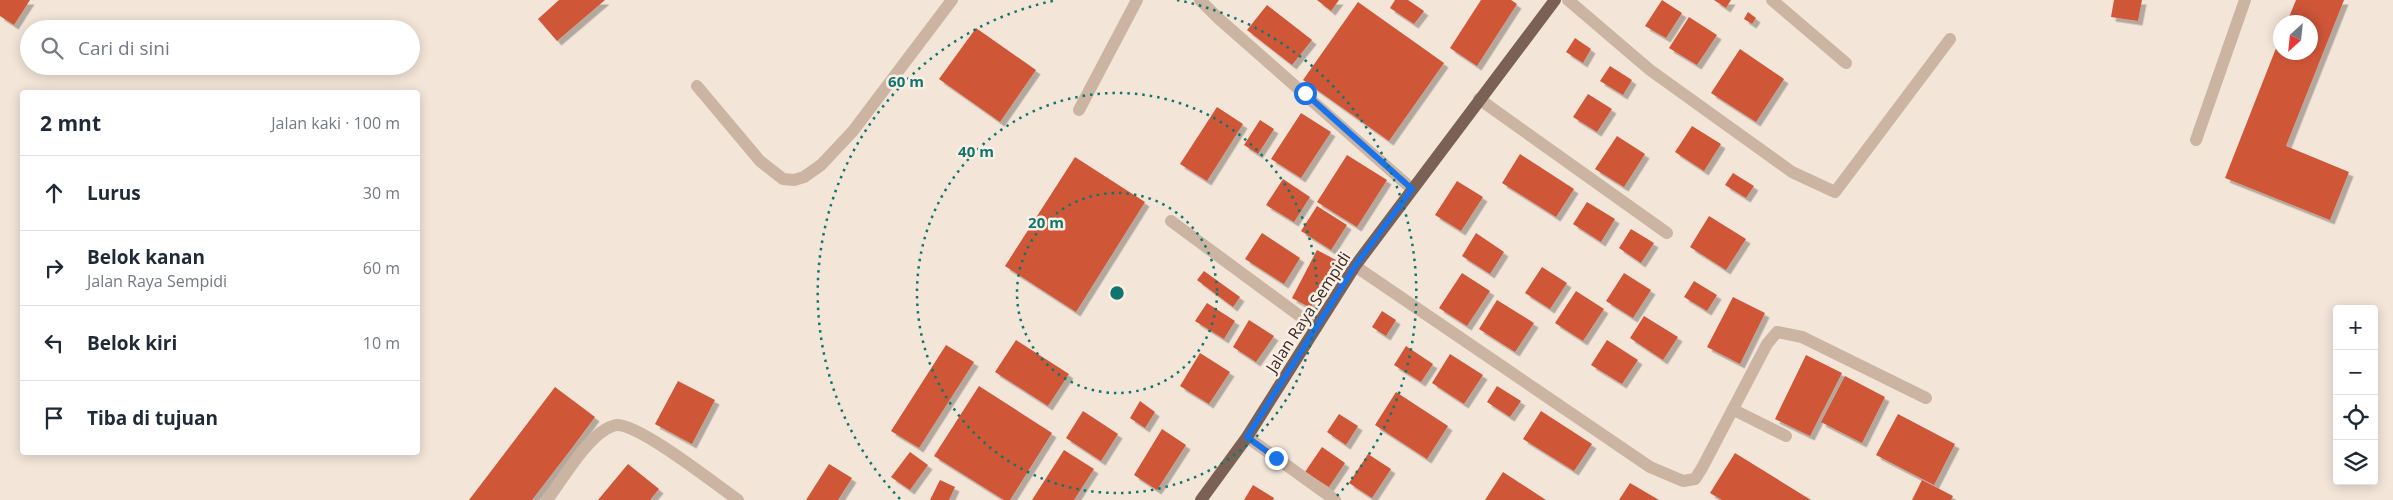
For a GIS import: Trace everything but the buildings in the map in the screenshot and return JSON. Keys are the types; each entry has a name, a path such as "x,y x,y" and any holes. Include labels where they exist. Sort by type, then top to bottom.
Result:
{"main road":[{"name":"Jalan Raya Sempidi","path":"1201,500 1247,437 1355,266 1552,1"}],"street":[{"path":"698,86 760,160 783,179 794,180 804,177 821,165 853,131 952,0"},
{"path":"1079,110 1137,0"},
{"path":"1200,0 1412,189"},
{"path":"1568,0 1650,70 1792,172 1835,192 1950,39"},
{"path":"1772,0 1846,63"},
{"path":"2196,140 2245,0"},
{"path":"1479,99 1667,232"},
{"path":"1171,221 1316,328"},
{"path":"1355,266 1650,467 1683,481 1694,479 1734,410 1767,344 1777,332 1802,337 1926,398"},
{"path":"1734,410 1786,436"},
{"path":"547,500 592,442 607,429 617,425 636,431 738,500"},
{"path":"1247,437 1335,500"}],"route":[{"path":"1276,458 1247,437 1355,266 1412,189 1305,93"}]}
